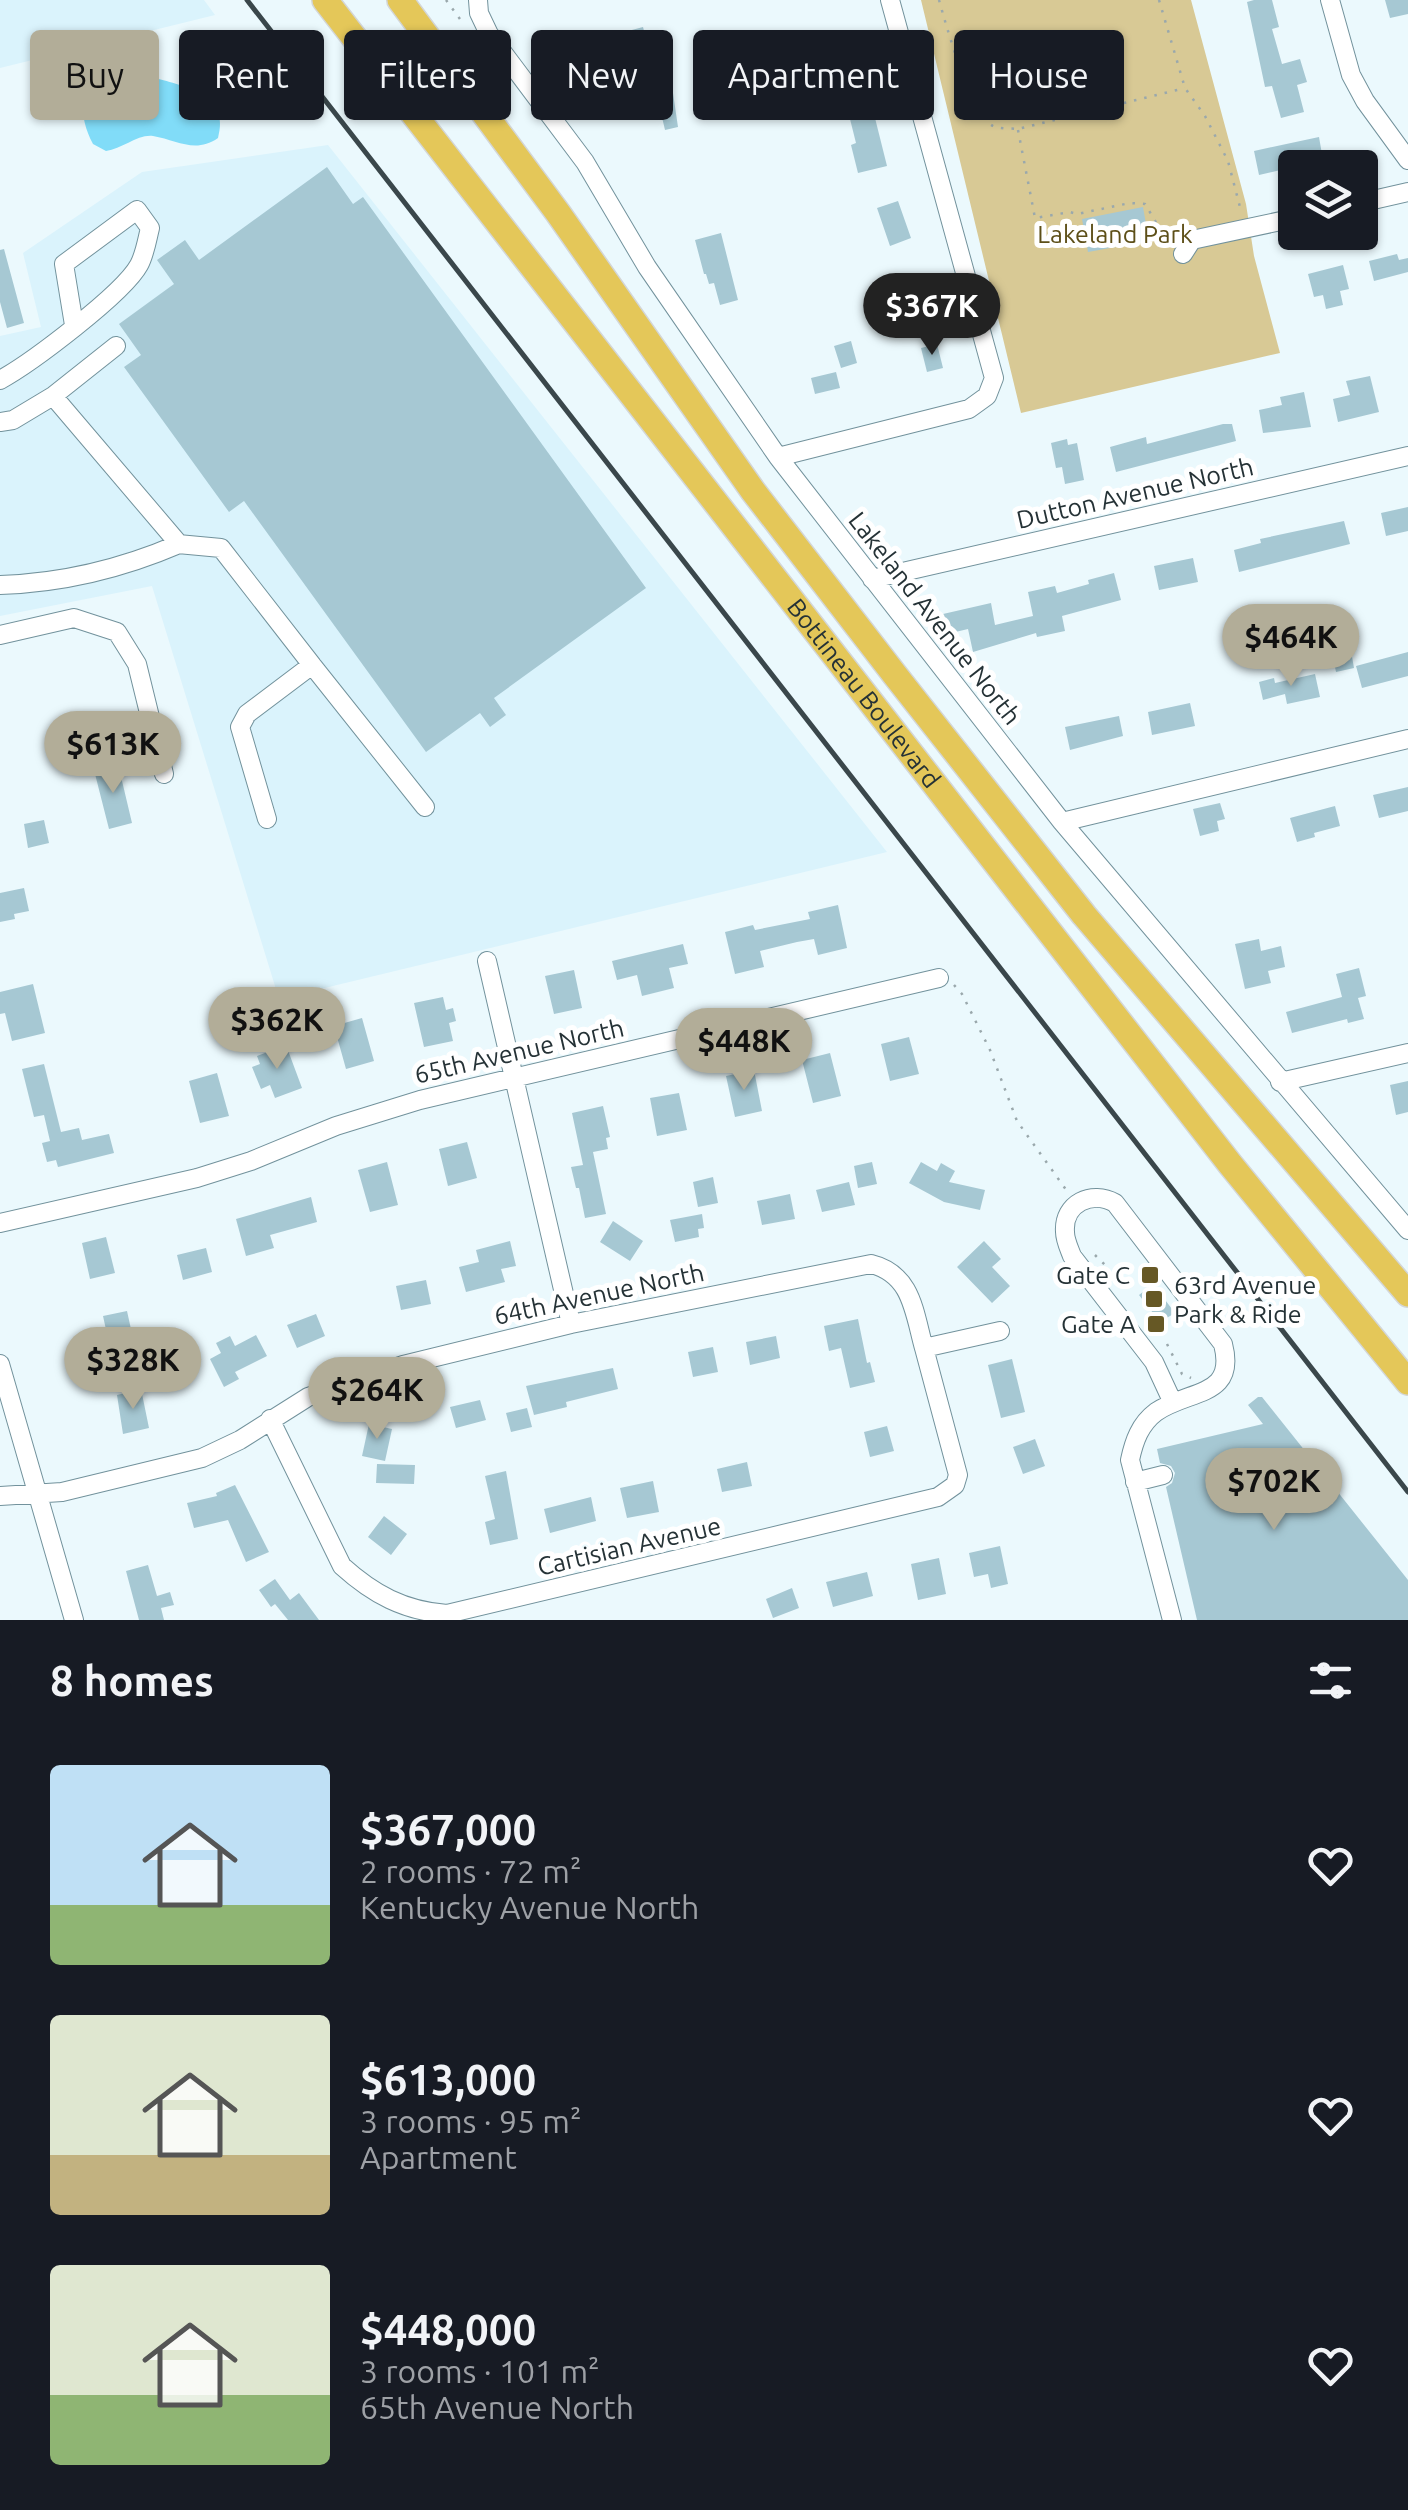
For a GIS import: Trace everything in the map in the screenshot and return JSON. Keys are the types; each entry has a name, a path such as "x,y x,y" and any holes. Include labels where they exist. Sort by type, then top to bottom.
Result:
{"highway":[{"name":"Bottineau Boulevard","path":"400,0 558,213 754,492 895,676 1122,961 1408,1294"},
{"name":"Bottineau Boulevard","path":"332,2 1230,1164 1408,1382"}],"street":[{"name":"Lakeland Avenue North","path":"478,0 479,13 489,34 585,162 667,296 778,456 1062,822 1408,1230"},
{"path":"778,456 969,409 987,396 994,378 890,0"},
{"path":"1330,0 1351,74 1364,101 1408,160"},
{"path":"1378,199 1408,192"},
{"path":"0,380 74,326 128,281 141,263 150,228 137,210 64,264 74,326"},
{"path":"1185,250 1192,240 1278,221"},
{"path":"0,422 14,420 53,396 116,346"},
{"path":"53,396 178,544"},
{"name":"Dutton Avenue North","path":"872,578 1408,456"},
{"path":"0,585 76,578 136,563 178,544 221,548 426,807"},
{"path":"0,635 74,618 117,632 137,664 164,774"},
{"path":"267,819 240,727 246,714 312,666"},
{"path":"1062,822 1408,740"},
{"path":"487,962 571,1324"},
{"name":"65th Avenue North","path":"0,1223 197,1178 251,1162 376,1112 939,978"},
{"path":"1280,1082 1408,1052"},
{"path":"1172,1404 1154,1362 1072,1256 1064,1236 1066,1219 1076,1204 1091,1197 1103,1196 1115,1203 1223,1344 1228,1360 1225,1376 1215,1386 1155,1413 1135,1439 1130,1460 1172,1620"},
{"name":"64th Avenue North","path":"0,1496 62,1492 202,1458 240,1440 308,1397 354,1380 571,1324 871,1264 888,1268 899,1278 908,1293 924,1348"},
{"path":"924,1348 1000,1331"},
{"name":"Cartisian Avenue","path":"270,1419 342,1566 386,1599 412,1610 446,1614 938,1497 955,1485 958,1475 924,1348"},
{"path":"0,1364 74,1620"},
{"path":"1135,1482 1163,1476"}],"path":[{"path":"939,0 949,40 980,114 993,126 1018,130 1185,88"},
{"path":"1158,0 1185,88 1205,116 1228,161 1255,226"},
{"path":"1018,130 1034,218 1145,204 1156,224 1185,250"},
{"path":"939,978 953,984 962,994 1017,1121 1076,1204"},
{"path":"1088,1249 1108,1268"},
{"path":"1167,1344 1182,1374 1200,1379"}],"shaded area":[{"path":"0,0 204,0 215,15 154,30 30,30 30,61 0,68"},
{"path":"328,145 887,852 279,999 152,586 0,616 0,336 41,327 23,253 142,172"}],"green space":[{"name":"Lakeland Park","path":"921,0 1191,0 1246,204 1254,256 1280,353 1021,413 934,54 934,30 928,30"}],"water":[{"path":"159,79 179,85 179,120 220,123 218,138 202,145 147,136 106,151 93,144 85,120 159,120"}],"building":[{"path":"1272,0 1279,27 1272,29 1282,64 1300,59 1307,82 1297,85 1304,112 1281,118 1272,86 1265,87 1247,2"},
{"path":"1385,0 1408,0 1408,14 1390,18"},
{"path":"673,93 678,127 665,130 663,120 673,120"},
{"path":"850,120 876,120 887,166 858,173 851,145 856,143"},
{"path":"1319,137 1321,150 1278,150 1278,171 1259,175 1254,151"},
{"path":"327,167 353,204 363,197 646,588 494,698 506,715 490,727 480,713 426,752 244,501 229,512 124,367 141,355 119,324 174,284 157,260 185,240 199,260"},
{"path":"898,201 911,238 890,246 877,208"},
{"path":"1143,207 1149,241 1088,252 1082,219"},
{"path":"721,233 738,300 720,305 714,283 709,284 704,274 695,240"},
{"path":"4,249 24,323 7,328 0,302 0,250"},
{"path":"1397,254 1399,260 1408,258 1408,272 1374,281 1369,261"},
{"path":"1343,265 1349,289 1340,291 1343,305 1326,309 1323,295 1314,297 1308,274"},
{"path":"917,286 922,305 891,313 886,294"},
{"path":"851,341 857,363 841,368 834,346"},
{"path":"937,344 943,368 927,372 921,348"},
{"path":"836,372 840,388 815,394 811,378"},
{"path":"1370,376 1379,412 1338,422 1333,399 1350,395 1346,381"},
{"path":"1304,392 1311,427 1263,433 1259,410 1282,405 1280,397"},
{"path":"1232,424 1236,441 1116,472 1110,447 1146,437 1147,444"},
{"path":"1067,439 1068,445 1077,443 1084,480 1065,484 1062,467 1056,468 1051,443"},
{"path":"1408,507 1408,531 1386,536 1381,513"},
{"path":"1344,521 1350,544 1239,572 1234,550 1261,543 1260,539"},
{"path":"1193,558 1198,582 1159,590 1154,566"},
{"path":"1114,573 1121,600 1062,616 1065,631 1037,637 1036,633 973,652 968,629 947,634 943,614 991,603 995,625 1033,616 1028,592 1055,586 1057,593"},
{"path":"1349,639 1354,668 1336,672 1330,643"},
{"path":"1408,652 1408,676 1362,688 1356,666"},
{"path":"1315,674 1320,697 1287,704 1285,694 1263,700 1259,682 1274,678 1275,683"},
{"path":"1190,703 1195,726 1152,735 1148,712"},
{"path":"1119,716 1123,736 1070,750 1065,727"},
{"path":"118,764 132,823 109,829 94,770"},
{"path":"1408,787 1408,811 1379,818 1373,795"},
{"path":"1220,803 1225,819 1217,821 1219,831 1200,836 1193,809"},
{"path":"1335,806 1340,826 1297,842 1290,818"},
{"path":"44,820 49,843 28,848 24,824"},
{"path":"24,888 29,911 0,922 0,893"},
{"path":"838,905 847,948 818,955 814,939 797,942 760,951 764,967 735,974 725,932 810,919 808,912"},
{"path":"1259,939 1261,951 1281,946 1285,967 1268,971 1271,983 1245,989 1235,944"},
{"path":"683,944 688,964 669,968 674,988 642,996 637,975 617,980 612,961"},
{"path":"1359,968 1366,996 1358,998 1364,1019 1348,1023 1347,1019 1292,1033 1286,1012 1342,997 1336,974"},
{"path":"574,970 582,1008 554,1014 545,976"},
{"path":"33,984 45,1033 12,1041 5,1013 0,1014 0,992"},
{"path":"443,997 446,1010 453,1008 456,1021 449,1023 453,1041 424,1047 414,1003"},
{"path":"362,1018 374,1061 346,1069 334,1026"},
{"path":"909,1037 919,1074 890,1081 881,1044"},
{"path":"286,1045 302,1088 275,1098 270,1085 261,1089 252,1067 260,1064 257,1056"},
{"path":"830,1053 841,1096 813,1103 802,1060"},
{"path":"44,1064 61,1132 79,1128 82,1140 109,1134 114,1153 58,1167 56,1160 47,1162 42,1143 50,1141 44,1115 34,1117 22,1069"},
{"path":"754,1070 762,1111 735,1117 726,1076"},
{"path":"217,1073 229,1116 200,1123 189,1081"},
{"path":"1408,1081 1408,1112 1396,1115 1390,1085"},
{"path":"679,1093 687,1130 657,1136 650,1098"},
{"path":"603,1106 610,1137 606,1138 608,1149 593,1152 606,1214 585,1218 571,1167 583,1165 572,1113"},
{"path":"467,1142 477,1178 448,1186 439,1149"},
{"path":"387,1162 398,1205 370,1212 358,1170"},
{"path":"872,1162 877,1184 858,1188 854,1166"},
{"path":"921,1162 937,1171 941,1163 955,1171 949,1182 985,1190 980,1210 944,1202 909,1183"},
{"path":"713,1177 718,1203 698,1207 693,1182"},
{"path":"849,1182 855,1205 822,1212 816,1190"},
{"path":"790,1194 795,1219 762,1225 757,1201"},
{"path":"311,1197 317,1222 270,1235 274,1248 246,1256 236,1219"},
{"path":"702,1214 704,1228 698,1229 699,1237 675,1242 670,1220"},
{"path":"613,1221 643,1241 630,1261 600,1242"},
{"path":"106,1237 115,1273 90,1279 82,1243"},
{"path":"510,1241 516,1266 501,1269 505,1282 466,1292 459,1267 479,1262 476,1250"},
{"path":"984,1241 1001,1259 992,1267 1010,1286 992,1303 957,1267"},
{"path":"206,1248 212,1272 183,1280 177,1255"},
{"path":"426,1280 431,1304 401,1310 396,1286"},
{"name":"63rd Avenue Park & Ride","path":"1153,1284 1175,1313 1160,1322 1139,1295"},
{"path":"127,1311 138,1361 114,1366 103,1316"},
{"path":"316,1314 325,1336 297,1348 287,1325"},
{"path":"858,1319 875,1382 850,1388 841,1348 829,1351 824,1326"},
{"path":"256,1335 267,1356 235,1372 239,1379 224,1387 210,1359 221,1353 216,1343 230,1336 235,1346"},
{"path":"776,1336 780,1358 750,1365 746,1342"},
{"path":"713,1347 718,1372 693,1377 688,1352"},
{"path":"1012,1359 1025,1412 1001,1418 988,1365"},
{"path":"613,1368 618,1389 534,1415 526,1386"},
{"path":"141,1389 149,1428 123,1434 117,1395"},
{"path":"1262,1397 1408,1580 1408,1620 1197,1620 1166,1487 1175,1473 1171,1466 1160,1463 1157,1449 1263,1424 1248,1405"},
{"path":"480,1400 486,1420 456,1428 450,1407"},
{"path":"527,1408 532,1427 511,1432 506,1413"},
{"path":"369,1424 392,1429 385,1461 362,1456"},
{"path":"887,1426 894,1451 870,1457 864,1432"},
{"path":"1035,1439 1045,1466 1023,1474 1013,1447"},
{"path":"747,1462 752,1486 722,1492 717,1469"},
{"path":"377,1464 415,1465 414,1484 376,1483"},
{"path":"506,1471 518,1539 490,1545 485,1522 495,1519 485,1476"},
{"path":"653,1481 659,1512 627,1518 620,1488"},
{"path":"235,1485 269,1552 246,1562 228,1520 194,1528 187,1503 217,1496 216,1493"},
{"path":"591,1497 596,1521 550,1533 544,1509"},
{"path":"384,1516 407,1534 391,1555 368,1537"},
{"path":"1000,1546 1008,1584 991,1588 988,1574 974,1577 969,1553"},
{"path":"939,1558 946,1594 918,1600 911,1564"},
{"path":"148,1565 157,1596 170,1592 174,1605 161,1608 164,1620 139,1620 126,1571"},
{"path":"867,1572 873,1596 833,1607 826,1582"},
{"path":"275,1579 290,1600 299,1593 319,1620 288,1620 275,1604 271,1607 259,1590"},
{"path":"792,1588 799,1608 773,1618 766,1599"}],"railway":[{"path":"247,0 1408,1492"}],"place":[{"name":"Gate C","path":"1150,1275"},
{"name":"63rd Avenue Park & Ride","path":"1154,1299"},
{"name":"Gate A","path":"1156,1324"}]}
